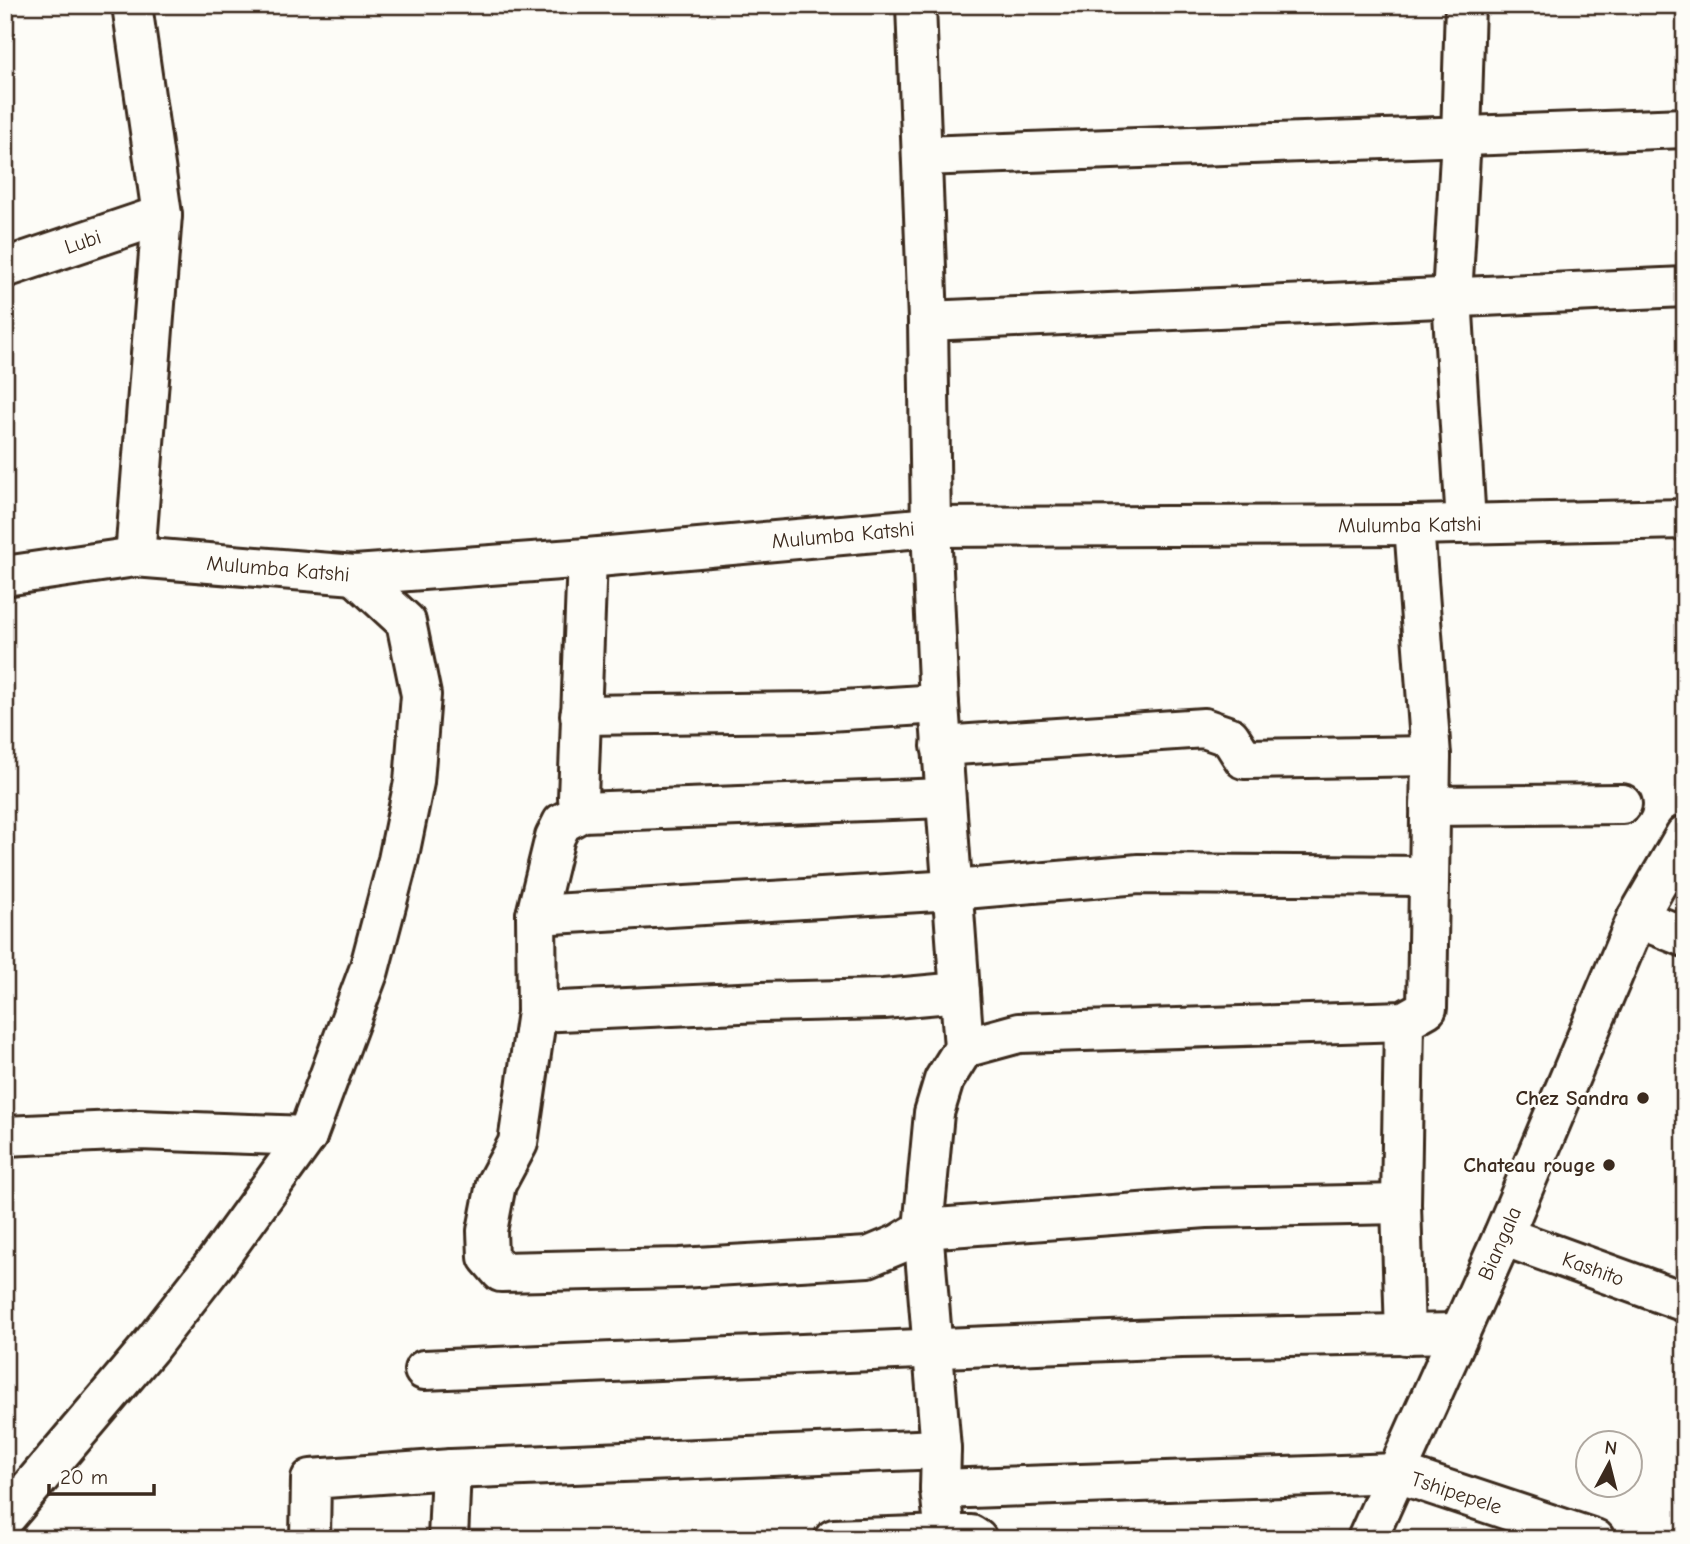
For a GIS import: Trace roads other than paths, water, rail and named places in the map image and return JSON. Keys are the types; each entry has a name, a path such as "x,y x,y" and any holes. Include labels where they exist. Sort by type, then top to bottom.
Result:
{"street":[{"path":"132,5 162,215 135,556"},
{"path":"834,1539 961,1537 940,1489 941,1449 923,1229 934,1113 944,1080 964,1048 939,704 931,527 928,321 916,5"},
{"path":"1465,5 1452,296 1466,523"},
{"path":"922,156 1685,128"},
{"name":"Lubi","path":"5,268 162,215"},
{"path":"928,321 1685,287"},
{"name":"Mulumba Katshi","path":"5,576 135,556 355,575 587,558 931,527 1413,525 1685,519"},
{"path":"964,1048 1019,1033 1404,1021 1427,1008 1431,756 1413,525"},
{"path":"582,812 578,798 587,558"},
{"path":"5,1518 149,1348 216,1262 307,1136 369,970 398,860 414,782 421,695 406,622 355,575"},
{"path":"580,715 812,712 939,704"},
{"path":"941,746 1204,728 1230,737 1244,759 1431,756"},
{"path":"944,797 582,812 562,823 555,837 536,915 537,1012 518,1143 496,1184 487,1231 488,1257 501,1272 680,1268 868,1258 923,1229 1206,1208 1401,1204"},
{"path":"1430,806 1622,804"},
{"name":"Biangala","path":"1367,1539 1503,1236 1637,918 1685,835"},
{"path":"536,915 953,890 1139,874 1429,876"},
{"path":"1637,918 1685,937"},
{"path":"537,1012 884,999 960,992"},
{"path":"1404,1021 1401,1204 1405,1335"},
{"path":"13,1146 139,1130 307,1136"},
{"name":"Kashito","path":"1503,1236 1685,1302"},
{"path":"424,1370 1181,1338 1459,1333"},
{"path":"310,1539 311,1479 451,1469 941,1449"},
{"path":"448,1539 451,1469"},
{"path":"940,1489 1397,1473"},
{"name":"Tshipepele","path":"1397,1473 1595,1539"}],"place":[{"name":"Chez Sandra","path":"1643,1098"},
{"name":"Chateau rouge","path":"1609,1165"}]}
